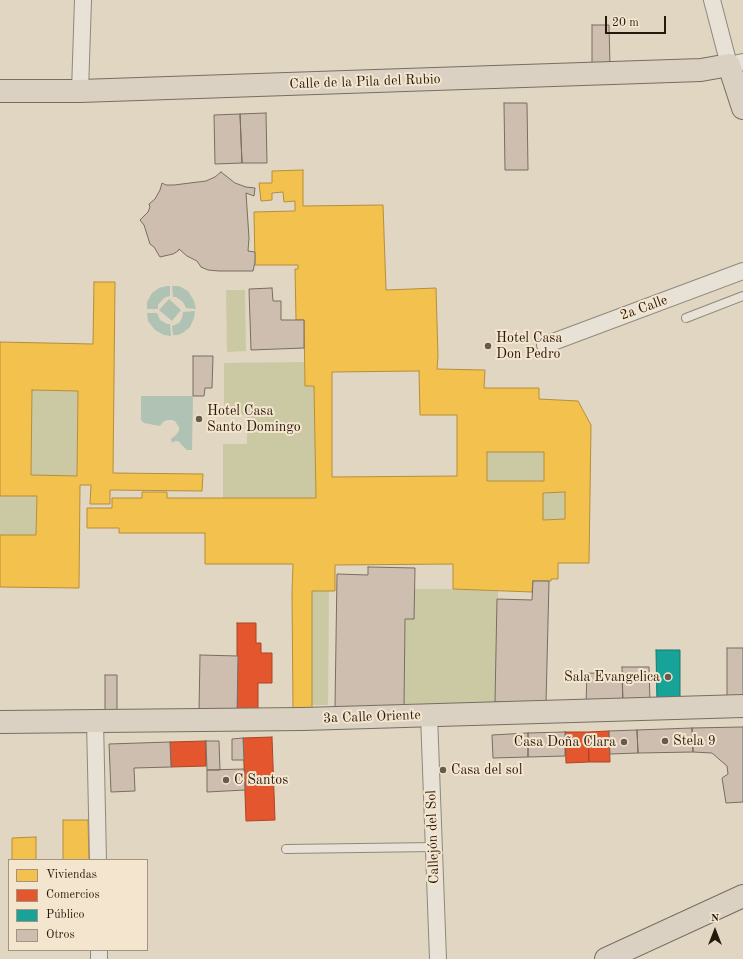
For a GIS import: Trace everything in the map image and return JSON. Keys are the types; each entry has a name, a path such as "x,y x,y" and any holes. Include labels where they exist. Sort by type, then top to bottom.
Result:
{"main road":[{"name":"Calle de la Pila del Rubio","path":"0,91 80,92 701,70 736,63"},
{"path":"736,63 743,108"},
{"name":"3a Calle Oriente","path":"0,722 303,719 743,706"},
{"path":"606,959 743,896"}],"street":[{"path":"80,92 83,0"},
{"path":"712,0 736,63"},
{"name":"2a Calle","path":"545,345 743,271"},
{"name":"Callejón del Sol","path":"429,715 438,959"},
{"path":"95,720 98,859"}],"lane":[{"path":"686,318 743,296"},
{"path":"286,849 434,847"}],"shaded area":[{"path":"170,286 170,296 163,299 158,305 158,309 147,309 147,302 152,293 159,288"},
{"path":"172,286 179,286 188,291 194,301 196,309 186,308 183,302 176,297 173,297"},
{"path":"226,290 245,290 246,351 227,352"},
{"path":"169,299 181,310 172,321 159,310"},
{"path":"195,311 190,327 178,335 173,335 172,326 179,323 183,312"},
{"path":"147,313 157,313 160,320 170,324 171,336 164,335 155,330 148,321"},
{"path":"304,362 305,386 314,386 316,498 223,498 223,444 247,444 247,415 224,414 224,363"},
{"path":"32,390 78,391 77,476 31,475"},
{"path":"141,396 193,396 192,450 187,450 178,441 172,443 171,439 179,431 179,427 175,421 167,420 160,426 144,423 141,420"},
{"path":"487,452 544,452 544,481 487,481"},
{"path":"565,492 565,519 543,520 543,493"},
{"path":"0,496 37,496 36,535 0,535"},
{"path":"414,589 498,591 495,706 404,708 405,619"},
{"path":"312,591 329,591 328,705 312,705"}],"building: Viviendas":[{"path":"303,170 303,206 383,205 386,290 436,288 437,369 485,370 484,388 539,388 539,399 578,401 591,425 589,563 558,563 558,579 551,579 551,581 533,581 532,592 453,589 453,564 335,565 335,591 312,591 312,710 293,710 293,564 205,564 205,533 119,533 119,528 87,528 87,508 112,508 112,498 142,498 142,492 167,492 167,498 316,498 314,386 305,386 304,320 296,320 295,269 298,269 298,265 255,265 254,212 295,211 295,201 284,202 283,192 272,193 272,200 261,201 259,183 272,183 272,171","holes":["419,371 420,415 457,415 457,476 332,477 332,372","487,452 544,452 544,481 487,481","565,492 565,519 543,520 543,493"]},
{"path":"94,282 115,282 113,473 203,474 202,491 110,490 110,504 90,504 91,485 80,485 79,588 0,587 0,535 36,535 37,496 0,496 0,342 93,344","holes":["32,390 78,391 77,476 31,475"]},
{"path":"63,820 88,820 89,859 63,859"},
{"path":"36,837 36,859 12,859 12,838"}],"building: Comercios":[{"path":"237,623 256,623 256,643 261,643 261,653 272,653 272,683 258,683 258,713 237,713"},
{"path":"609,731 610,762 589,762 588,732"},
{"path":"565,732 588,732 589,762 566,763"},
{"path":"272,737 275,820 246,821 243,738"},
{"path":"206,741 206,766 171,767 170,742"}],"building: Público":[{"name":"Sala Evangelica","path":"656,650 680,650 680,704 657,704"}],"building: Otros":[{"path":"592,25 609,25 610,66 592,66"},
{"path":"504,103 527,103 528,170 505,170"},
{"path":"266,113 267,163 242,163 240,114"},
{"path":"240,114 242,163 215,164 214,115"},
{"path":"221,172 235,183 246,187 255,188 254,196 246,193 249,238 248,251 255,252 253,271 208,270 201,267 197,261 187,256 179,249 173,254 160,257 154,247 150,244 144,225 140,220 148,212 150,207 149,204 155,199 162,183 166,185 174,185 206,181 215,177"},
{"path":"272,288 273,301 281,301 281,320 304,320 304,348 251,350 249,289"},
{"path":"193,356 213,356 212,388 205,388 204,396 193,396"},
{"path":"368,567 415,568 414,619 405,619 404,708 335,707 337,574 368,575"},
{"path":"533,581 549,581 546,703 495,702 497,599 532,600"},
{"path":"727,648 743,648 743,700 727,700"},
{"path":"200,655 238,656 237,713 199,713"},
{"path":"622,667 649,667 650,704 623,705"},
{"path":"587,673 622,674 623,705 586,704"},
{"path":"105,675 117,675 117,714 105,714"},
{"path":"743,727 743,802 726,803 722,778 728,774 727,766 712,753 693,752 692,728"},
{"name":"Stela 9","path":"692,728 693,752 638,753 637,730"},
{"name":"Casa Doña Clara","path":"637,730 638,753 610,754 609,731"},
{"path":"565,732 565,756 528,757 528,733"},
{"path":"528,733 528,757 493,758 492,735"},
{"path":"243,738 244,760 232,760 232,739"},
{"path":"206,741 219,741 220,770 207,770"},
{"path":"170,742 171,767 134,768 135,791 111,792 109,744"},
{"name":"C Santos","path":"244,769 245,790 207,792 207,770"}],"place":[{"name":"Hotel Casa Don Pedro","path":"488,346"},
{"name":"Hotel Casa Santo Domingo","path":"199,419"},
{"name":"Sala Evangelica","path":"668,677"},
{"name":"Stela 9","path":"665,741"},
{"name":"Casa Doña Clara","path":"624,742"},
{"name":"Casa del sol","path":"443,770"},
{"name":"C Santos","path":"226,780"}]}
